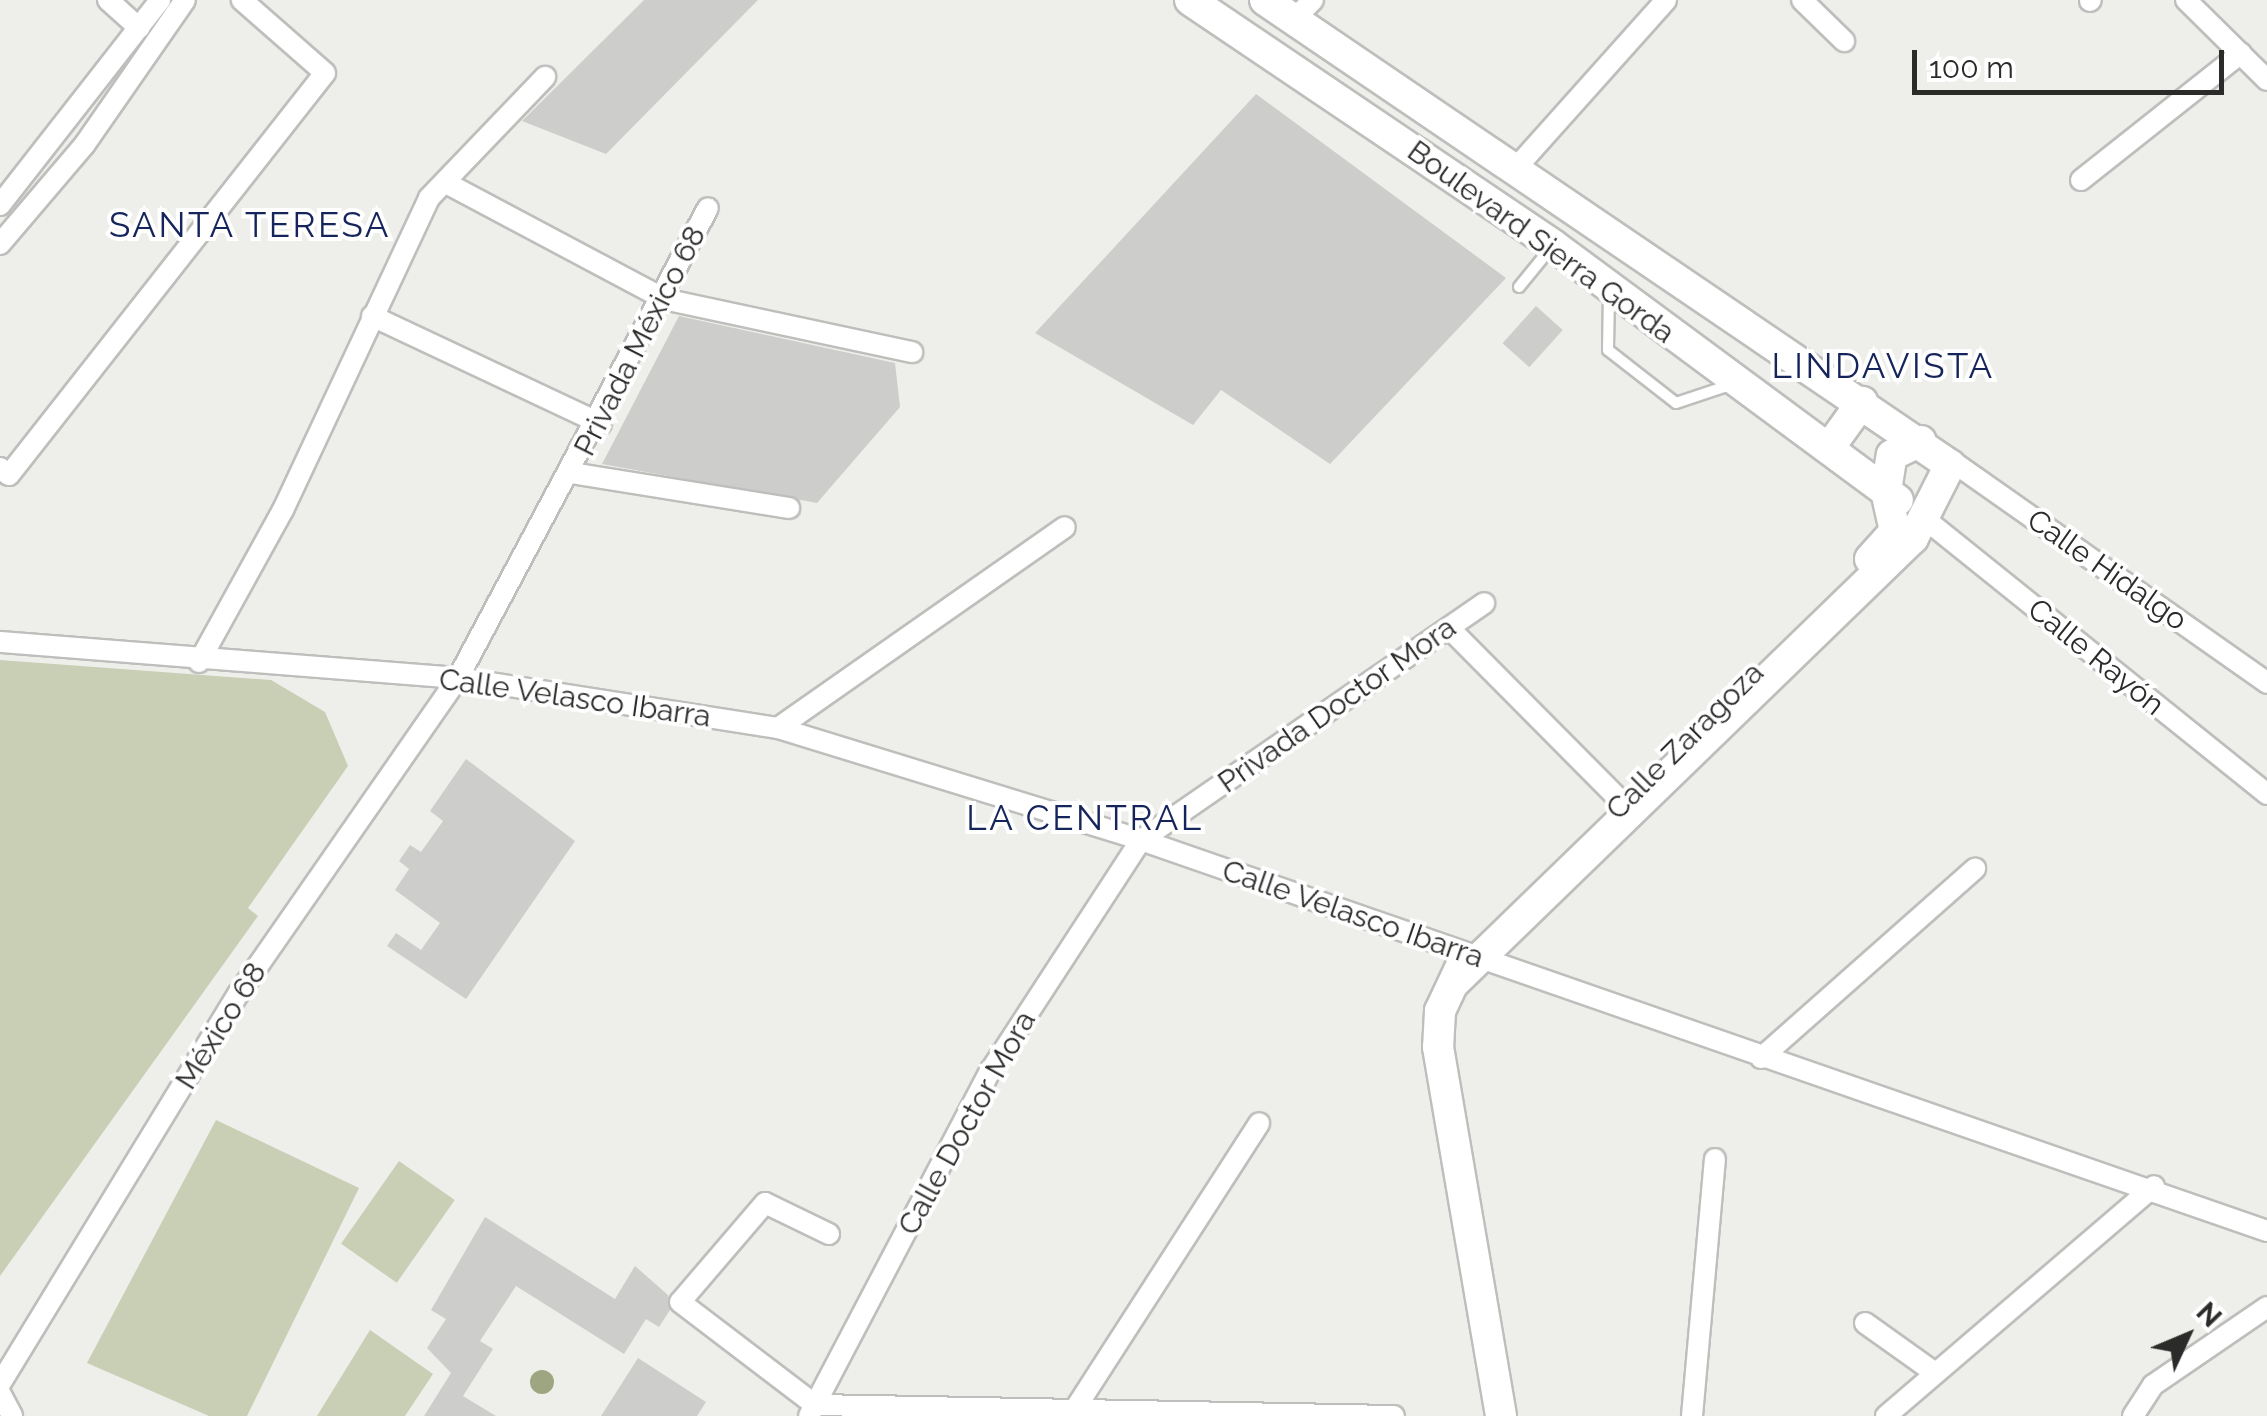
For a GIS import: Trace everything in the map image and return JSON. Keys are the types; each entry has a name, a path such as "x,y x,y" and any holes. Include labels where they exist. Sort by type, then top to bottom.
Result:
{"street":[{"path":"108,0 139,28"},
{"path":"0,205 160,0"},
{"path":"0,244 121,93 186,0"},
{"path":"0,468 9,475 326,73 242,0"},
{"name":"Boulevard Sierra Gorda","path":"1190,0 1552,245 1609,291 1925,520"},
{"name":"Boulevard Sierra Gorda","path":"1264,0 1304,10 1516,168 1934,449"},
{"path":"1516,168 1666,0"},
{"path":"1802,0 1844,41"},
{"path":"2186,0 2267,80"},
{"path":"2081,180 2241,53"},
{"path":"103,77 121,93"},
{"path":"199,662 429,198 450,186 545,77"},
{"path":"450,186 664,299 912,352"},
{"name":"Privada México 68","path":"458,678 600,424 708,208"},
{"path":"1552,245 1574,208"},
{"path":"372,316 600,424"},
{"path":"1829,448 1862,402"},
{"path":"1886,491 1892,456 1934,449 1948,484 1925,520"},
{"name":"Calle Hidalgo","path":"1934,449 2267,683"},
{"name":"Privada México 68","path":"572,473 789,508"},
{"name":"Calle Zaragoza","path":"1501,1416 1438,1046 1454,984 1475,957 1623,803 1895,532 1886,491"},
{"name":"Calle Zaragoza","path":"1475,957 1925,520"},
{"name":"Calle Rayón","path":"1925,520 2267,794"},
{"path":"778,728 1065,527"},
{"name":"Privada Doctor Mora","path":"1141,840 1484,604"},
{"path":"1449,628 1623,803"},
{"name":"Calle Velasco Ibarra","path":"0,642 199,662 458,678 778,728 1141,840 1761,1058 2154,1186 2267,1231"},
{"name":"México 68","path":"0,1384 239,993 458,678"},
{"name":"Calle Doctor Mora","path":"812,1410 992,1070 1141,840"},
{"path":"1761,1058 1975,868"},
{"path":"1075,1409 1260,1123"},
{"path":"1692,1416 1715,1159"},
{"path":"1886,1416 2154,1186"},
{"path":"829,1234 765,1203 680,1302 812,1410 1075,1409 1394,1416"},
{"path":"2133,1416 2152,1386 2267,1307"},
{"path":"1865,1323 1935,1373"},
{"path":"0,1393 12,1416"}],"lane":[{"path":"1519,287 1552,245"},
{"path":"1609,291 1608,350 1676,403 1736,382"}],"shaded area":[{"path":"0,660 271,680 325,712 348,766 248,908 258,916 0,1276"},
{"path":"216,1120 359,1188 247,1416 209,1416 87,1363"},
{"path":"399,1161 455,1200 397,1283 341,1244"},
{"path":"370,1330 433,1374 405,1416 317,1416"},
{"path":"542,1370 554,1382 542,1394 530,1382"}],"building":[{"path":"644,0 758,0 606,154 522,121"},
{"path":"1256,94 1506,278 1330,464 1221,390 1193,425 1035,333"},
{"path":"1536,306 1563,330 1529,367 1503,343"},
{"path":"679,316 895,363 900,407 817,503 602,464"},
{"path":"466,759 575,841 466,999 387,946 396,933 421,950 440,923 395,890 409,869 399,861 410,845 421,852 443,821 430,811"},
{"path":"485,1217 615,1299 635,1266 668,1295 670,1310 659,1327 646,1319 624,1354 516,1286 480,1341 493,1349 463,1396 496,1416 424,1416 451,1373 427,1348 446,1319 431,1310"},
{"path":"638,1358 706,1402 697,1416 601,1416"}],"district":[{"name":"SANTA TERESA","path":"250,225"},
{"name":"LINDAVISTA","path":"1883,366"},
{"name":"LA CENTRAL","path":"1085,818"}]}
